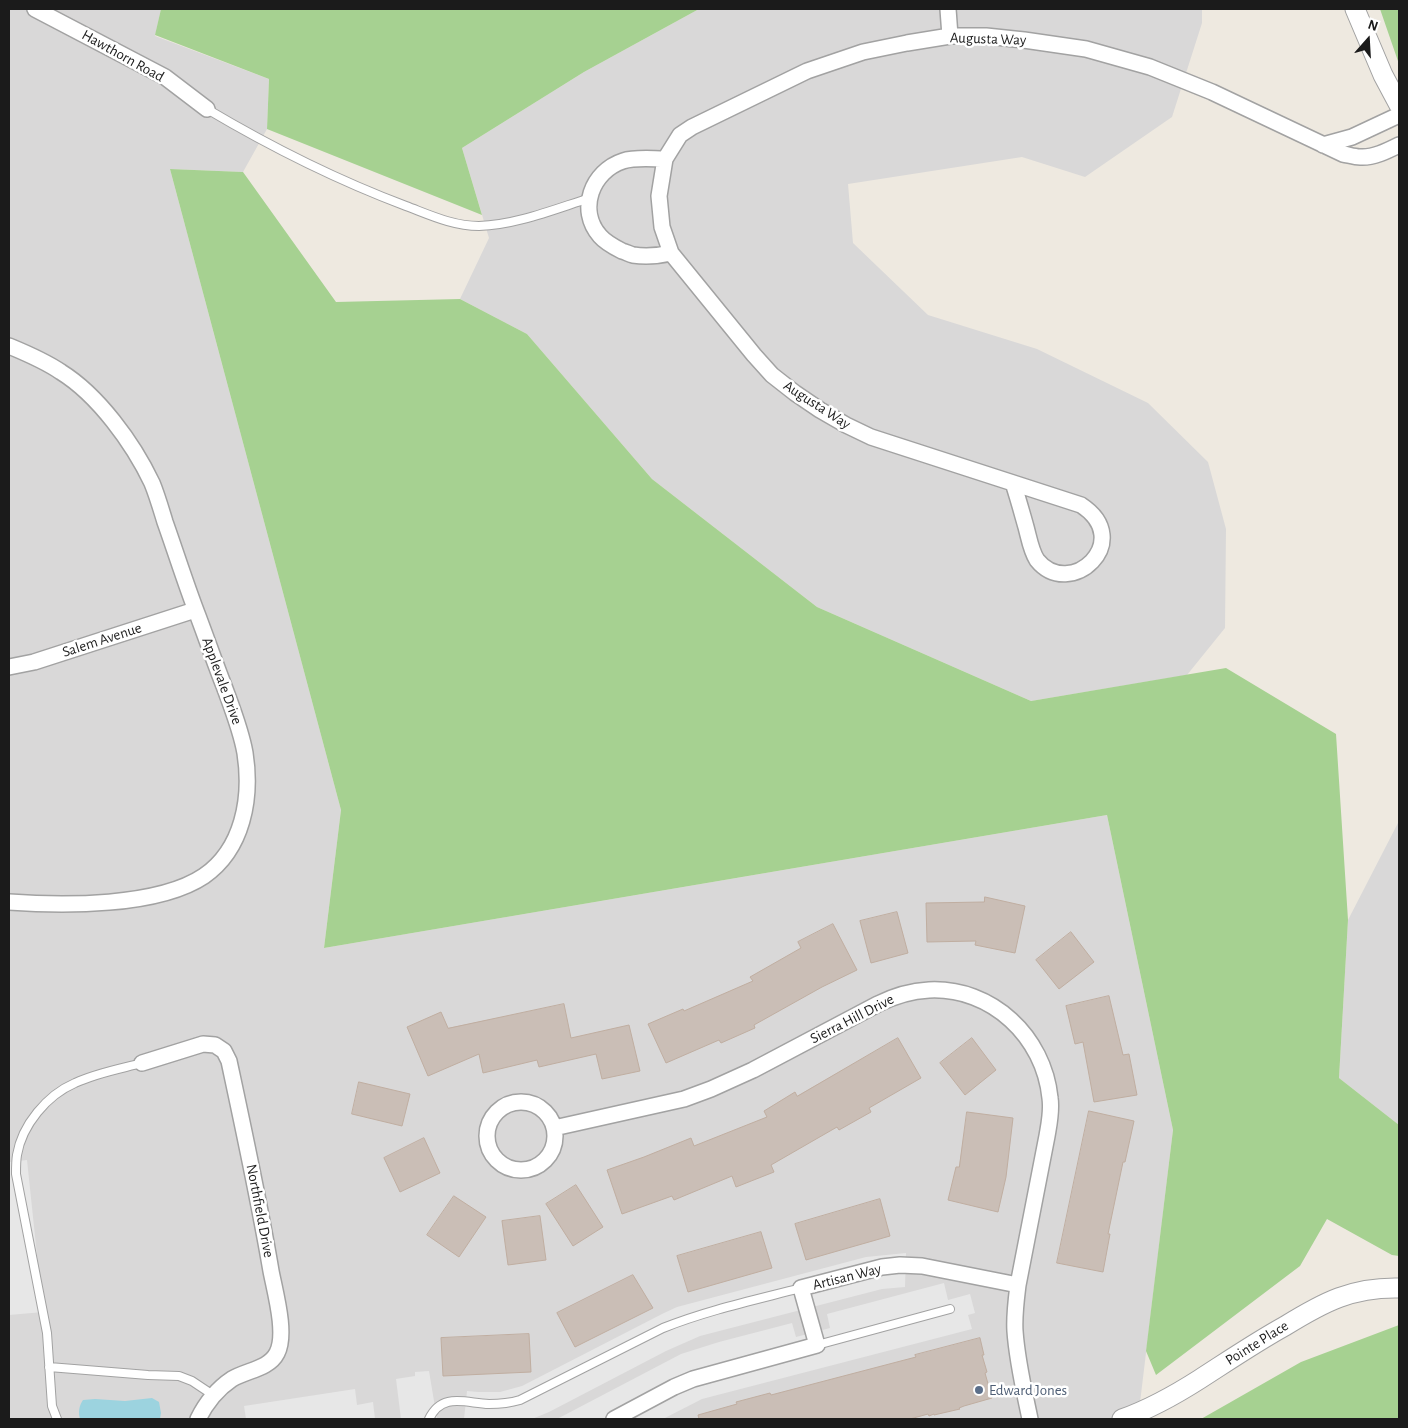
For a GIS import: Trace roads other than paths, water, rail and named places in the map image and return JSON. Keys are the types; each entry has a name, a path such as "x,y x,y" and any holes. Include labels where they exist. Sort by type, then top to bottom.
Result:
{"street":[{"name":"Hawthorn Road","path":"34,9 164,77 207,109"},
{"path":"948,9 950,36"},
{"path":"1356,9 1383,75 1399,105"},
{"name":"Augusta Way","path":"1014,483 1032,549 1037,559 1045,567 1055,572 1067,574 1078,572 1088,566 1096,557 1101,546 1102,534 1098,522 1091,512 1081,505 1014,483 871,437 846,426 820,410 772,375 671,253 662,227 659,196 665,159 680,134 807,71 863,52 950,36 986,36 1086,49 1150,67 1212,92 1343,154 1360,157 1386,152 1399,145"},
{"path":"1323,145 1352,138 1399,115"},
{"path":"665,159 625,160 610,166 599,177 591,190 589,210 591,222 599,235 611,246 631,255 654,256 671,253"},
{"name":"Applevale Drive","path":"9,346 55,368 79,385 95,400 123,434 140,460 152,484 195,610 234,713 245,754 247,801 242,823 234,844 220,862 203,876 181,887 160,894 119,901 80,904 9,902"},
{"name":"Salem Avenue","path":"9,667 34,662 195,610"},
{"name":"Sierra Hill Drive","path":"554,1128 684,1099 711,1089 753,1070 894,996 930,990 948,991 982,1000 998,1009 1012,1020 1035,1048 1043,1065 1051,1100 1050,1118 1015,1307 1017,1351 1030,1419"},
{"name":"Northfield Drive","path":"142,1063 203,1044 215,1045 224,1051 229,1061 253,1171 279,1319 281,1345 276,1355 268,1364 234,1378 222,1387 203,1409 198,1419"},
{"path":"518,1102 530,1103 541,1108 549,1117 554,1128 555,1140 552,1151 545,1160 535,1167 524,1170 513,1169 503,1165 489,1149 486,1139 487,1128 491,1118 498,1110 508,1104 518,1102"},
{"name":"Artisan Way","path":"817,1345 801,1288 882,1267 900,1265 922,1266 1018,1285"},
{"name":"Pointe Place","path":"1122,1419 1169,1398 1261,1339 1319,1305 1355,1292 1399,1288"},
{"path":"614,1419 693,1379 817,1345"}],"lane":[{"path":"207,109 252,136 328,174 450,222 471,226 505,224 590,198"},
{"path":"57,1419 52,1406 47,1333 16,1174 16,1155 22,1137 32,1119 57,1094 74,1083 95,1075 142,1063"},
{"path":"429,1419 438,1407 451,1401 507,1404 520,1400 663,1328 706,1313 801,1288"},
{"path":"817,1345 950,1309"},
{"path":"49,1367 179,1376 192,1381 214,1395"}],"water":[{"path":"152,1398 159,1402 160,1419 80,1419 79,1409 83,1400 125,1401"}],"place":[{"name":"Edward Jones","path":"979,1390"}]}
